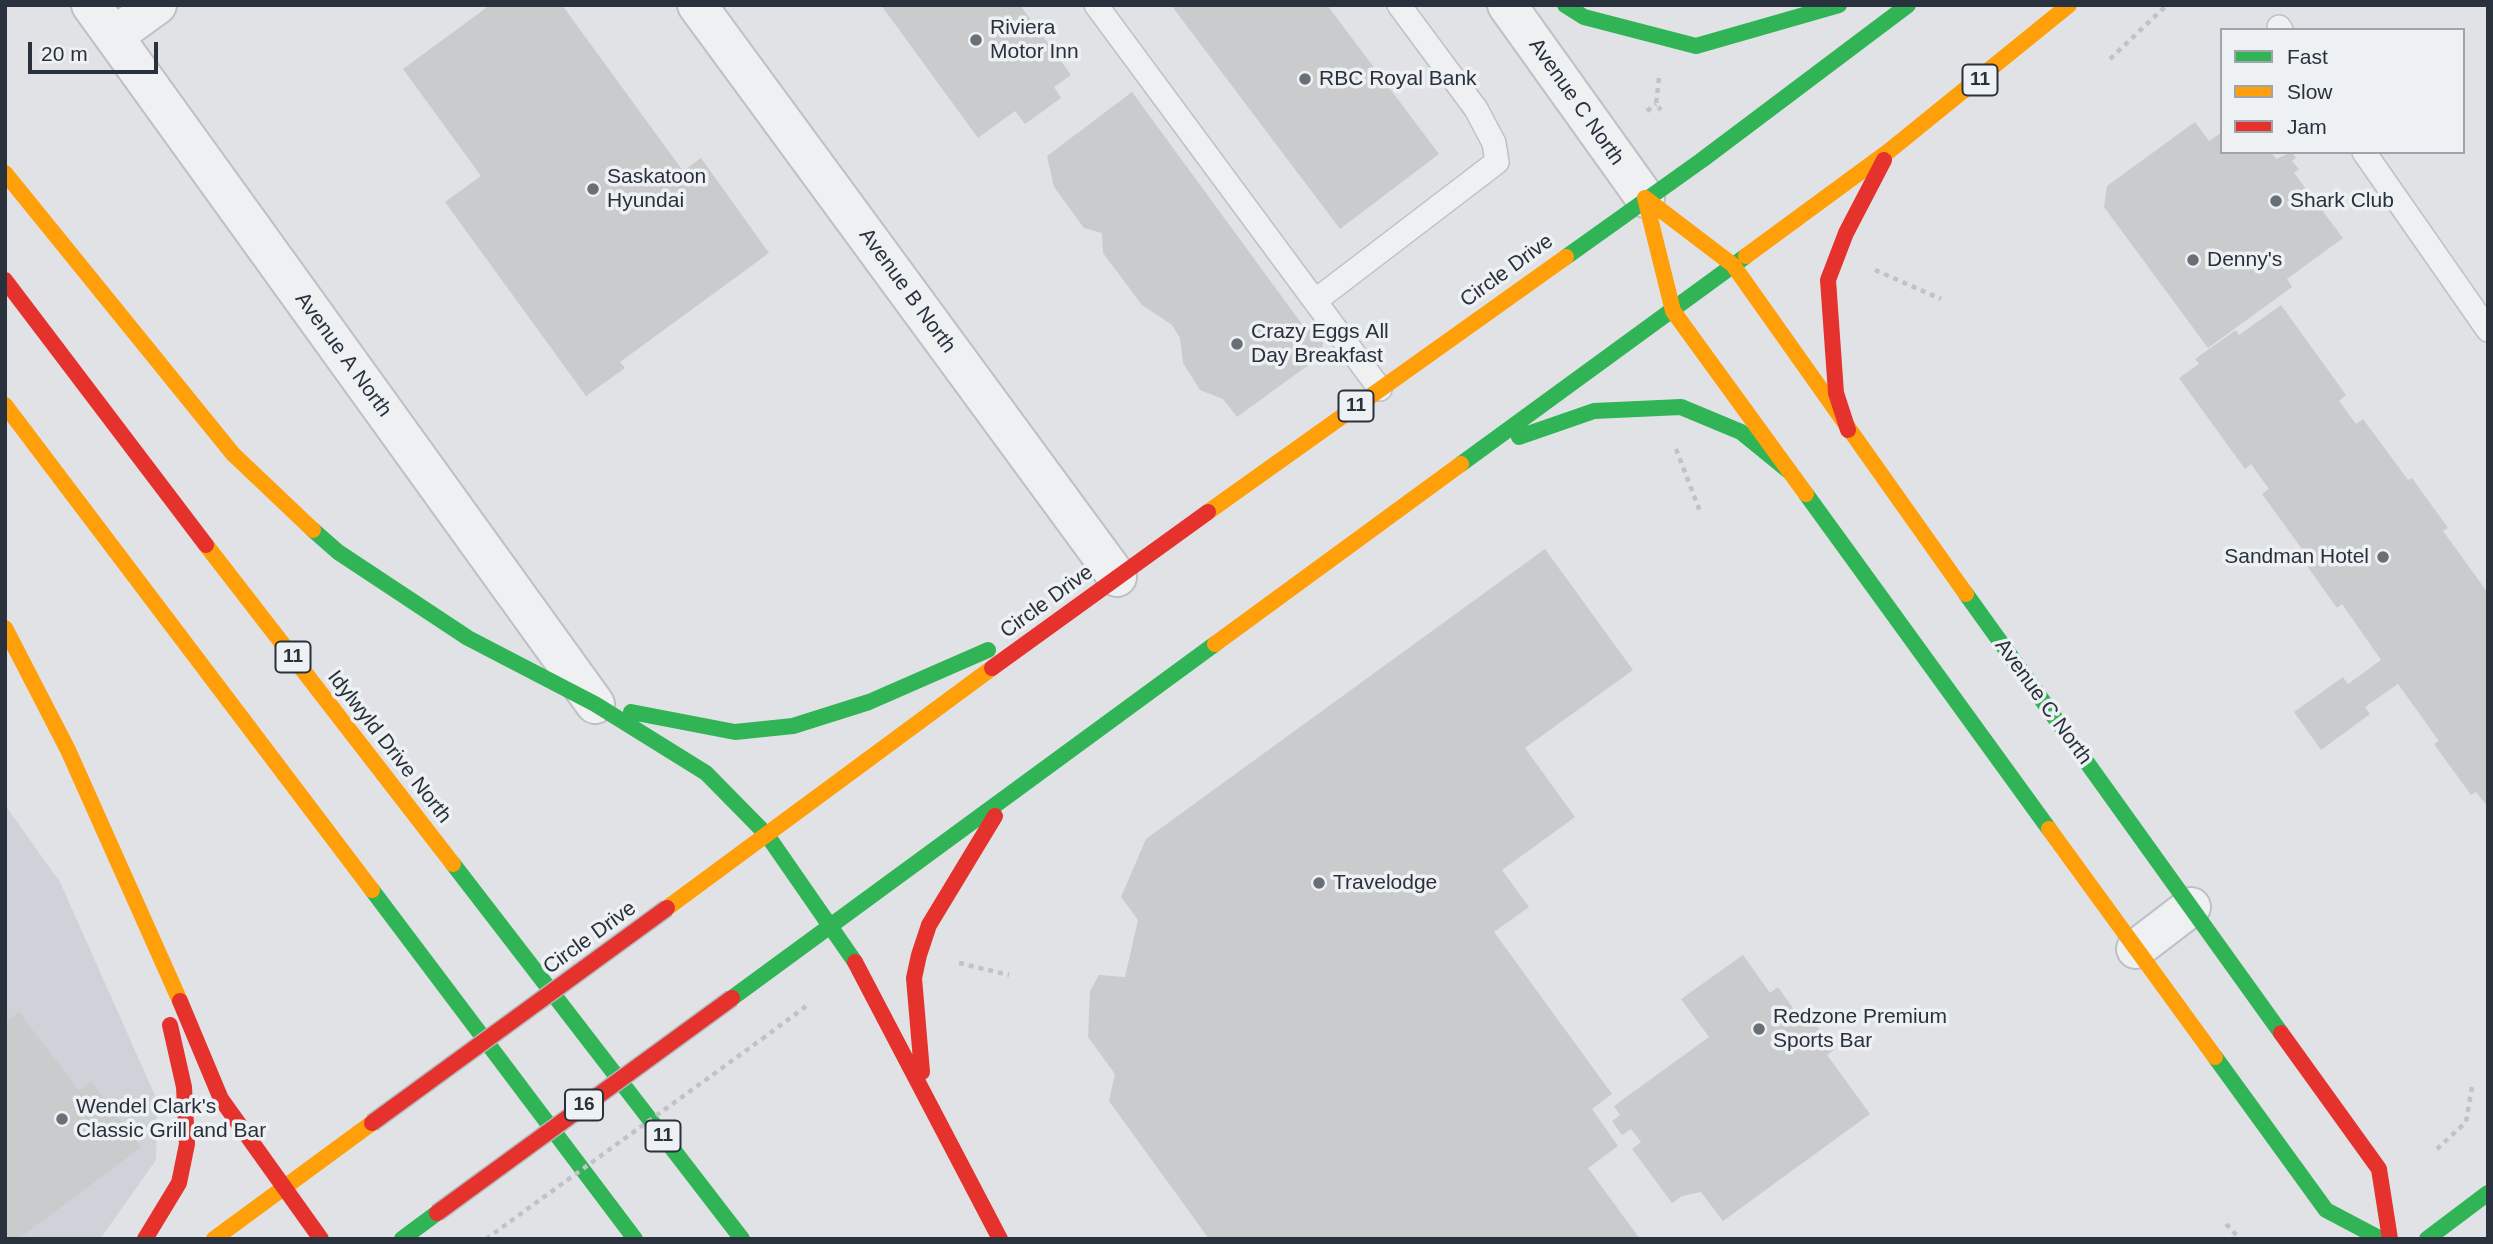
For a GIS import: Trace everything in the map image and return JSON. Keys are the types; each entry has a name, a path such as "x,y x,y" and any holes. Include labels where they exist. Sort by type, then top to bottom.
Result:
{"main road":[{"path":"1565,5 1584,17 1696,46 1839,5"},
{"name":"Circle Drive","path":"214,1239 1066,613 1710,154 1908,5"},
{"name":"11","path":"830,926 1889,151 2069,5"},
{"path":"1848,430 1836,393 1828,280 1846,233 1889,151"},
{"path":"5,173 174,385 233,454 294,514 338,552 468,638 595,704 675,751 706,773 767,835 859,967 1000,1239"},
{"name":"Avenue C North","path":"1645,198 1733,265 1848,430 2379,1169 2390,1239"},
{"name":"Avenue C North","path":"1645,198 1673,311 2326,1210 2381,1239"},
{"name":"Idylwyld Drive North","path":"5,280 742,1239"},
{"path":"5,405 635,1239"},
{"path":"1469,457 1535,430 1594,411 1681,407 1741,432 1790,472"},
{"path":"595,704 735,732 793,726 820,720 928,678 1066,613"},
{"path":"5,628 68,750 143,914 221,1099 321,1239"},
{"path":"923,1086 914,978 919,955 929,925 1005,800"},
{"path":"143,914 184,1087 187,1144 179,1183 145,1239"},
{"name":"16","path":"402,1239 830,926"},
{"path":"2427,1239 2488,1193"}],"street":[{"name":"Avenue A North","path":"91,5 595,704"},
{"path":"114,36 157,5"},
{"name":"Avenue B North","path":"697,5 1117,577"},
{"name":"Avenue C North","path":"1507,5 1645,198"},
{"path":"2136,949 2190,907"}],"lane":[{"path":"1096,5 1380,388"},
{"path":"1315,301 1497,162 1494,143 1476,109 1399,5"},
{"path":"2365,154 2488,330"}],"path":[{"path":"2110,60 2167,5"},
{"path":"1660,66 1656,104 1661,110"},
{"path":"1647,111 1656,104"},
{"path":"1867,267 1941,299"},
{"path":"1672,441 1701,514"},
{"path":"957,963 1009,975"},
{"path":"486,1239 809,1004"},
{"path":"2437,1149 2466,1122 2472,1087"},
{"path":"2226,1224 2241,1239"}],"shaded area":[{"path":"5,805 60,882 157,1100 156,1160 100,1239 5,1239"}],"building":[{"name":"Saskatoon Hyundai","path":"490,5 562,5 683,171 701,158 769,253 620,362 625,368 586,396 445,202 481,176 403,69"},
{"name":"Riviera Motor Inn","path":"881,5 1020,5 1071,75 1054,87 1061,98 1025,124 1015,111 978,138"},
{"name":"RBC Royal Bank","path":"1171,5 1327,5 1439,154 1340,229"},
{"path":"1132,92 1307,331 1313,327 1323,341 1322,355 1237,417 1223,399 1200,390 1183,363 1180,338 1172,325 1142,305 1103,253 1102,233 1084,228 1054,187 1047,156"},
{"path":"2195,122 2209,141 2220,133 2220,154 2272,154 2276,159 2293,154 2296,158 2292,161 2299,169 2294,173 2343,238 2287,279 2292,287 2208,348 2104,207 2107,186"},
{"name":"Sandman Hotel","path":"2281,305 2346,395 2339,401 2356,424 2363,419 2408,480 2412,478 2448,528 2443,531 2488,593 2488,807 2476,792 2471,795 2434,744 2439,741 2398,684 2365,707 2370,714 2321,750 2294,712 2343,677 2348,684 2381,660 2342,604 2337,608 2302,559 2307,556 2262,494 2269,489 2251,464 2245,469 2179,378 2199,364 2195,359 2236,330 2239,335"},
{"name":"Travelodge","path":"1545,549 1633,670 1525,748 1575,817 1502,870 1529,907 1494,932 1612,1094 1592,1109 1618,1146 1588,1168 1640,1239 1209,1239 1109,1101 1115,1074 1088,1037 1090,991 1099,975 1125,977 1138,920 1121,897 1146,839"},
{"path":"1743,955 1770,993 1778,987 1805,1025 1812,1019 1834,1050 1827,1055 1870,1114 1723,1221 1701,1192 1682,1196 1672,1203 1632,1149 1641,1142 1631,1129 1622,1135 1612,1121 1620,1115 1614,1106 1709,1037 1681,999"},
{"name":"Wendel Clark's Classic Grill and Bar","path":"19,1012 79,1091 91,1081 141,1147 18,1239 10,1239 5,1232 5,1022"}],"traffic: fast":[{"path":"1565,5 1584,17 1696,46 1839,5"},
{"path":"1566,257 1702,160 1908,5"},
{"path":"1461,464 1746,256"},
{"path":"1519,437 1594,411 1681,407 1741,432 1790,472"},
{"path":"1806,494 2049,829"},
{"path":"313,530 338,552 468,638 595,704 706,773 767,835 855,962"},
{"path":"1966,594 2281,1033"},
{"path":"732,998 1215,644"},
{"path":"631,712 735,732 793,726 869,702 988,650"},
{"path":"453,864 742,1239"},
{"path":"372,890 635,1239"},
{"path":"2215,1057 2326,1210 2381,1239"},
{"path":"2427,1239 2488,1193"},
{"path":"402,1239 437,1213"}],"traffic: slow":[{"path":"1746,256 1889,151 2069,5"},
{"path":"5,173 233,454 313,530"},
{"path":"1645,198 1733,265 1966,594"},
{"path":"1645,198 1673,311 1806,494"},
{"path":"1208,512 1566,257"},
{"path":"5,405 372,890"},
{"path":"1215,644 1461,464"},
{"path":"206,545 453,864"},
{"path":"5,628 68,750 180,1001"},
{"path":"667,908 992,668"},
{"path":"2049,829 2215,1057"},
{"path":"214,1239 372,1123"}],"traffic: jam":[{"path":"1848,430 1836,393 1828,280 1846,233 1884,160"},
{"path":"5,280 206,545"},
{"path":"992,668 1208,512"},
{"path":"922,1072 914,978 919,955 929,925 995,816"},
{"path":"372,1123 667,908"},
{"path":"855,962 1000,1239"},
{"path":"437,1213 732,998"},
{"path":"180,1001 221,1099 321,1239"},
{"path":"145,1239 179,1183 187,1144 184,1087 170,1025"},
{"path":"2281,1033 2379,1169 2390,1239"}],"place":[{"name":"Riviera Motor Inn","path":"976,40"},
{"name":"RBC Royal Bank","path":"1305,79"},
{"name":"Saskatoon Hyundai","path":"593,189"},
{"name":"Shark Club","path":"2276,201"},
{"name":"Denny's","path":"2193,260"},
{"name":"Crazy Eggs All Day Breakfast","path":"1237,344"},
{"name":"Sandman Hotel","path":"2383,557"},
{"name":"Travelodge","path":"1319,883"},
{"name":"Redzone Premium Sports Bar","path":"1759,1029"},
{"name":"Wendel Clark's Classic Grill and Bar","path":"62,1119"}]}
